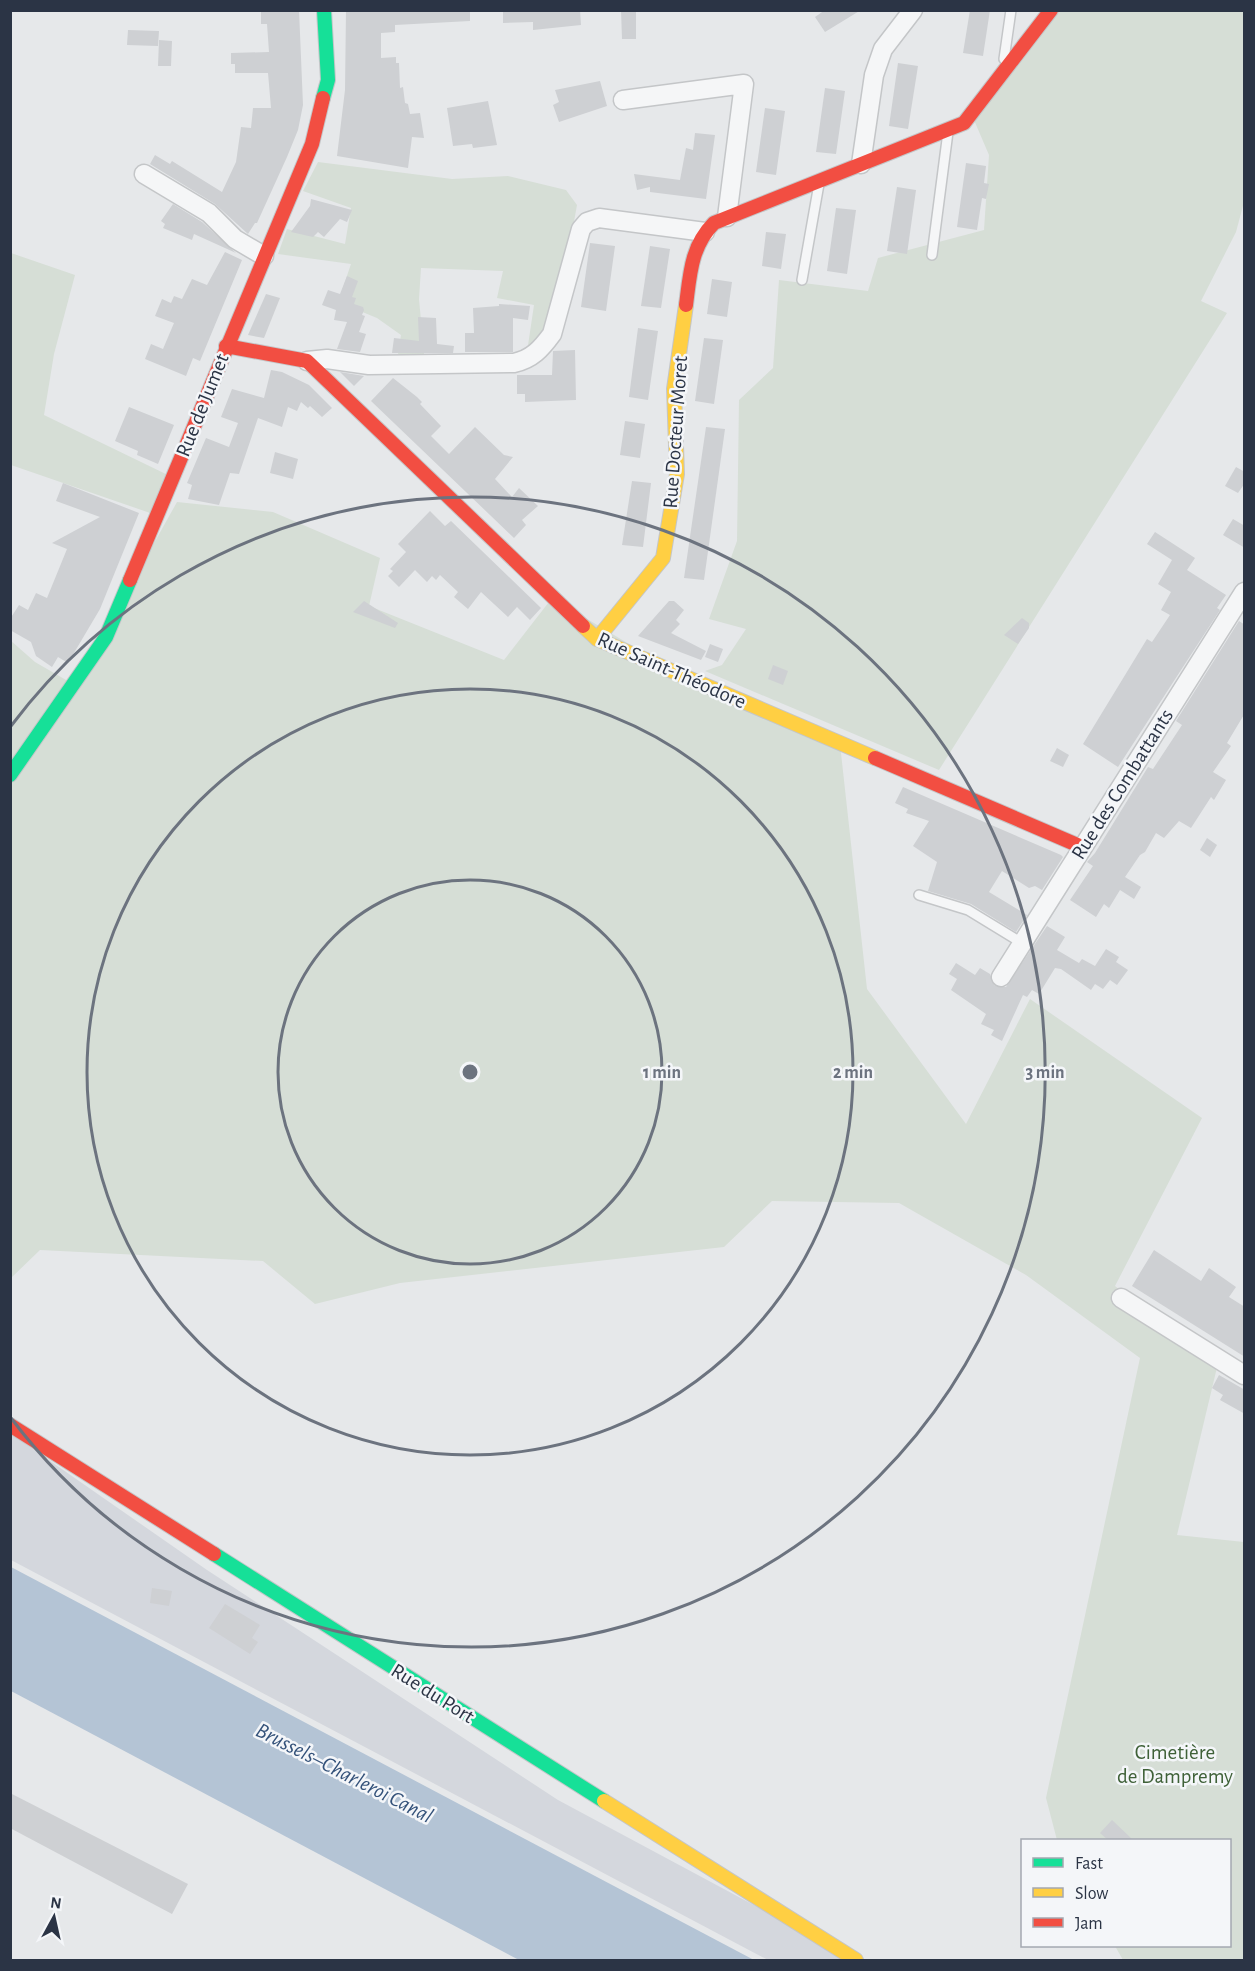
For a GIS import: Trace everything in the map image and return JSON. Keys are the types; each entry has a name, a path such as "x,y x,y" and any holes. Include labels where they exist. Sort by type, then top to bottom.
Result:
{"street":[{"name":"Rue de Jumet","path":"10,775 106,637 312,144 323,108 328,80 324,10"},
{"name":"Rue Docteur Moret","path":"597,639 663,558 676,474 674,389 693,255 705,232 714,223 727,216 964,123 1051,10"},
{"path":"861,164 874,75 883,49 905,14"},
{"path":"622,100 744,84 727,216"},
{"path":"144,174 209,213 235,239 264,256"},
{"path":"226,346 307,361 327,359 369,365 514,363 527,360 552,334 578,238 587,222 599,218 705,232"},
{"name":"Rue Saint-Théodore","path":"307,361 597,639 1082,847"},
{"name":"Rue des Combattants","path":"1001,977 1082,847 1242,602"},
{"path":"1121,1298 1245,1375"},
{"name":"Rue du Port","path":"10,1425 856,1960"}],"lane":[{"path":"1002,74 1011,10"},
{"path":"932,255 948,129"},
{"path":"802,280 819,180"},
{"path":"919,895 968,910 1022,943"}],"shaded area":[{"path":"10,1433 207,1570 558,1800 856,1960 768,1960 11,1560"}],"green space":[{"path":"1053,11 1244,11 1244,202 1236,232 1201,301 1227,313 939,770 705,671 722,665 746,629 709,619 737,541 739,400 773,368 779,280 868,291 878,258 984,230 989,155 974,120"},
{"path":"318,162 452,179 508,176 566,190 577,205 557,316 527,352 534,305 497,298 503,271 421,268 419,299 425,364 398,354 401,335 377,318 338,302 351,264 278,254 287,229 345,244 351,208 303,191"},
{"path":"11,253 75,275 54,354 44,415 172,477 156,515 11,465"},
{"name":"Cimetière de Dampremy","path":"177,502 273,512 380,558 369,606 504,660 552,598 686,678 840,744 867,989 966,1124 1030,999 1202,1118 1115,1286 1157,1320 1219,1359 1177,1535 1244,1542 1244,1960 1123,1960 1116,1947 1231,1947 1231,1839 1057,1839 1046,1798 1140,1358 1026,1275 899,1203 772,1201 724,1247 400,1283 315,1304 263,1261 40,1250 11,1278 10,640 35,662 73,684 90,658"}],"water":[{"name":"Brussels–Charleroi Canal","path":"11,1567 754,1960 519,1960 11,1691"}],"building":[{"path":"261,10 299,10 303,105 298,130 287,157 257,223 248,234 215,204 150,164 155,155 170,164 172,161 222,192 236,162 241,127 251,128 253,108 271,108 268,73 235,73 235,64 231,64 231,53 269,52 267,24 261,24"},
{"path":"346,10 470,10 470,21 395,25 395,32 381,33 381,58 396,57 396,63 399,63 400,88 403,87 405,103 408,104 410,114 420,113 424,138 412,137 408,168 337,156 345,90"},
{"path":"503,10 580,10 581,25 533,30 533,22 503,23"},
{"path":"621,10 636,10 636,39 622,39"},
{"path":"825,10 861,10 825,32 815,17"},
{"path":"970,10 990,10 983,56 963,53"},
{"path":"128,30 159,31 158,46 127,45"},
{"path":"159,40 172,41 171,66 158,66"},
{"path":"898,63 918,66 908,129 889,126"},
{"path":"600,81 607,106 559,122 553,105 559,102 555,90"},
{"path":"825,88 845,91 836,154 816,152"},
{"path":"488,101 497,145 473,148 472,144 453,146 447,108"},
{"path":"765,108 785,111 776,175 756,172"},
{"path":"695,133 715,135 706,199 650,192 650,187 637,190 634,174 680,180 686,148 693,150"},
{"path":"966,163 986,166 984,183 989,184 986,199 982,198 977,230 957,227"},
{"path":"897,187 916,190 907,254 887,251"},
{"path":"311,199 352,210 347,222 340,219 324,237 318,232 313,237 291,232 310,206"},
{"path":"173,204 202,222 236,253 194,234 192,240 163,228 165,224 161,221"},
{"path":"836,208 856,210 847,274 827,271"},
{"path":"766,232 786,234 781,269 762,266"},
{"path":"590,243 615,246 606,311 581,307"},
{"path":"650,246 670,249 661,308 641,306"},
{"path":"225,252 242,260 200,361 193,358 186,376 145,359 151,344 163,349 174,323 155,316 162,299 171,303 174,296 182,299 192,279 207,285"},
{"path":"347,276 358,281 352,297 356,298 354,304 363,307 364,310 362,315 365,316 359,332 366,334 360,352 337,349 347,322 334,320 336,310 322,305 328,290 340,294"},
{"path":"712,279 732,282 727,317 707,314"},
{"path":"266,294 280,298 264,338 248,335"},
{"path":"499,304 530,306 528,320 513,318 513,352 465,352 465,333 474,333 473,308 499,306"},
{"path":"418,317 436,318 437,344 454,346 453,353 392,353 394,338 419,341"},
{"path":"638,328 658,331 648,400 629,397"},
{"path":"704,338 723,340 714,404 695,401"},
{"path":"575,350 576,400 525,402 525,394 517,394 517,375 552,375 553,351"},
{"path":"271,370 282,372 309,385 332,408 322,417 310,406 308,408 301,402 297,411 288,407 282,427 258,418 239,474 230,473 219,505 188,499 192,485 187,483 206,438 229,447 238,423 221,417 232,389 264,398"},
{"path":"340,372 364,376 354,386"},
{"path":"393,378 422,402 420,404 441,426 431,436 449,454 475,427 504,455 513,457 495,479 512,497 519,488 538,506 522,520 526,525 514,538 371,401"},
{"path":"129,407 174,425 158,464 137,455 138,451 115,441"},
{"path":"625,421 645,424 640,458 620,455"},
{"path":"706,427 725,429 704,580 684,578"},
{"path":"275,452 298,459 293,479 270,473"},
{"path":"1236,467 1245,472 1245,483 1238,493 1225,486"},
{"path":"632,481 651,483 643,547 622,545"},
{"path":"63,483 139,513 100,609 68,663 58,657 52,667 36,656 31,642 10,630 10,619 19,605 28,610 36,593 47,598 67,549 52,543 100,517 56,501"},
{"path":"430,511 445,526 451,521 541,608 530,620 517,607 508,617 481,592 468,609 454,597 458,592 440,575 436,580 432,576 427,582 415,570 399,587 388,576 393,571 390,569 406,552 398,544"},
{"path":"1233,519 1245,526 1245,548 1223,535"},
{"path":"1155,532 1195,558 1187,570 1226,595 1217,608 1220,610 1118,767 1083,744 1147,639 1152,642 1170,615 1161,610 1171,592 1158,584 1172,560 1147,544"},
{"path":"364,601 398,623 395,628 353,612"},
{"path":"669,601 674,601 684,610 676,620 680,624 671,633 706,651 701,660 638,636"},
{"path":"1022,618 1029,623 1029,628 1018,644 1004,635"},
{"path":"1239,621 1245,625 1245,713 1227,743 1231,746 1213,772 1226,780 1214,800 1211,797 1191,828 1179,821 1164,838 1156,833 1145,852 1140,855 1125,877 1141,887 1134,899 1120,890 1109,908 1104,904 1096,917 1070,900 1093,866 1087,862 1095,853 1148,767 1153,769 1182,725 1176,721"},
{"path":"710,644 723,649 718,662 705,657"},
{"path":"773,665 788,671 783,685 768,679"},
{"path":"1057,748 1069,755 1063,767 1050,761"},
{"path":"903,787 1063,857 1042,890 1035,886 1029,888 1002,871 989,892 1027,915 1016,932 971,904 928,891 937,862 913,846 929,821 906,813 908,809 895,803"},
{"path":"1207,838 1217,845 1210,857 1200,850"},
{"path":"1047,926 1065,937 1057,950 1079,963 1082,959 1095,966 1106,949 1119,957 1116,962 1128,970 1117,985 1110,980 1103,989 1095,984 1091,990 1061,969 1055,968 1039,994 1032,990 1027,997 1023,995 1002,1041 991,1035 994,1030 981,1024 986,1014 951,990 957,979 949,974 956,963 975,975 980,968 990,974 995,986 1006,987"},
{"path":"1154,1250 1201,1281 1209,1268 1236,1287 1229,1297 1245,1307 1245,1357 1132,1286"},
{"path":"1219,1375 1245,1390 1245,1414 1220,1400 1223,1395 1212,1388"},
{"path":"152,1588 172,1591 169,1606 150,1603"},
{"path":"225,1604 260,1625 252,1638 258,1642 250,1654 209,1628"},
{"path":"10,1793 188,1884 172,1914 10,1828"},
{"path":"1112,1820 1132,1839 1107,1839 1100,1833"}],"traffic: fast":[{"path":"323,98 328,80 324,10"},
{"path":"10,775 106,637 130,580"},
{"path":"214,1554 604,1801"}],"traffic: slow":[{"path":"597,639 663,558 677,474 674,389 686,305"},
{"path":"583,626 597,639 875,758"},
{"path":"604,1801 856,1960"}],"traffic: jam":[{"path":"686,305 696,251 700,241 714,223 964,123 1051,10"},
{"path":"130,580 312,144 323,98"},
{"path":"226,346 307,361 583,626"},
{"path":"875,758 1082,847"},
{"path":"10,1425 214,1554"}]}
